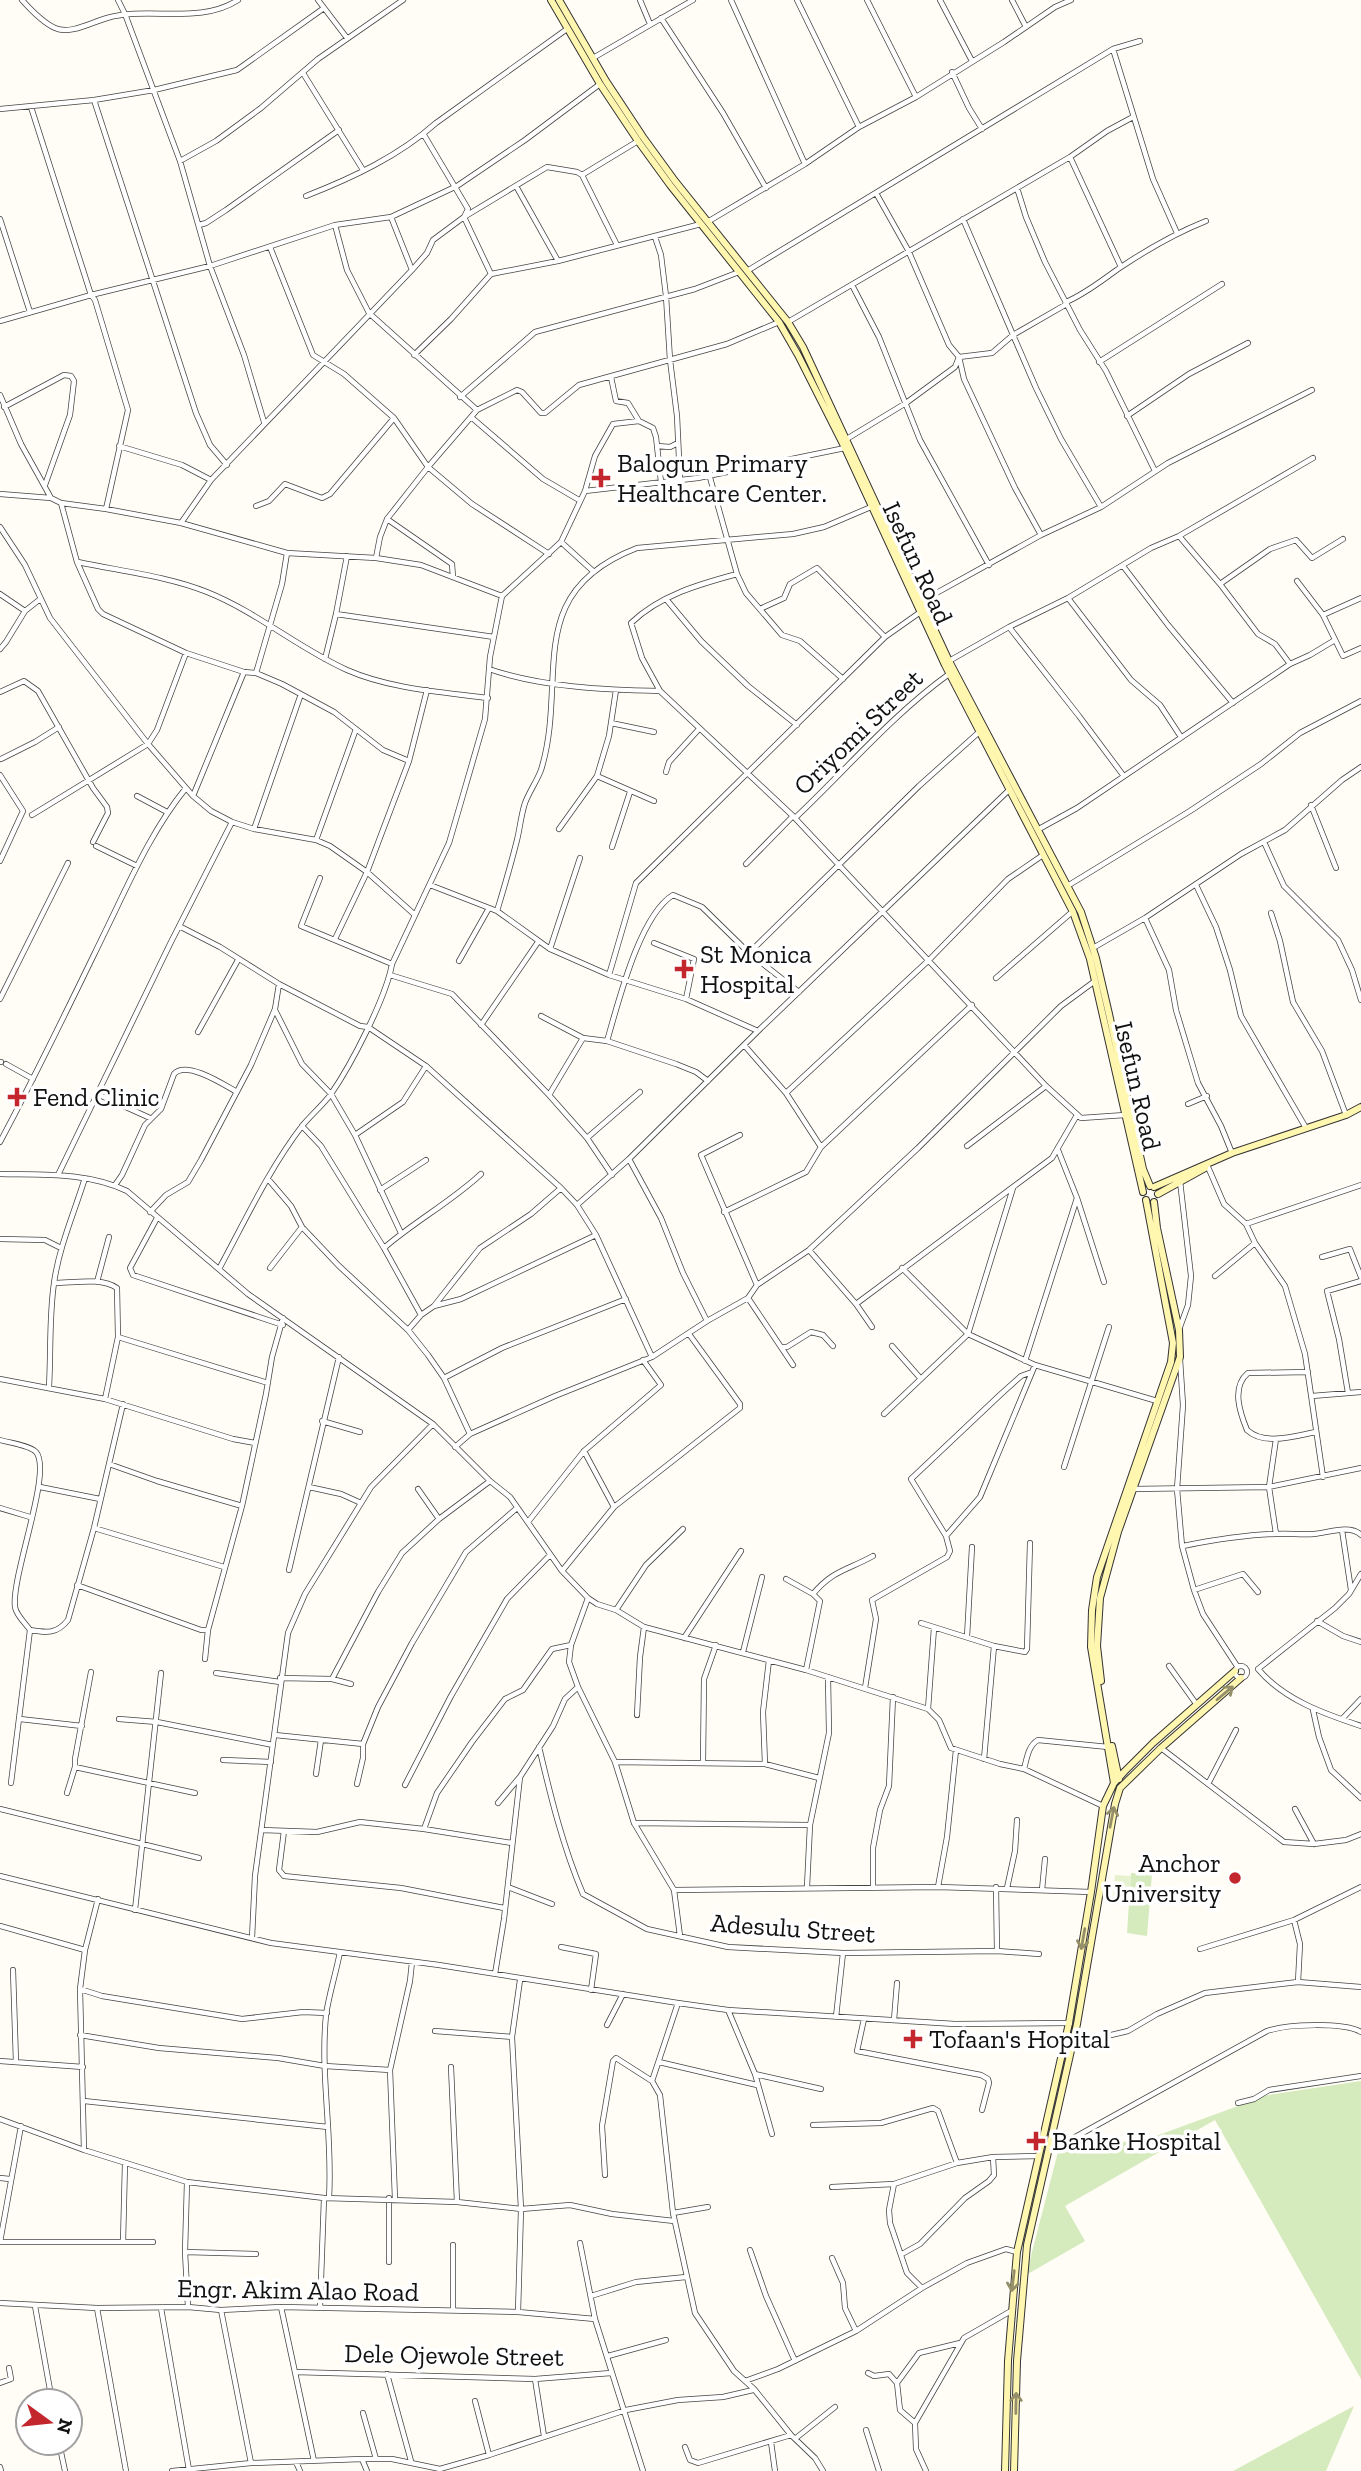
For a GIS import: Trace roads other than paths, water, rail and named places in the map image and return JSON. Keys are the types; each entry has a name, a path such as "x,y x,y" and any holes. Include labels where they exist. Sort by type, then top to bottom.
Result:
{"street":[{"path":"22,0 55,28 65,29 125,14 217,10 238,0"},
{"path":"118,0 180,161 210,266 244,355 264,423"},
{"path":"318,0 347,38"},
{"name":"Isefun Road","path":"551,0 600,84 638,141 702,224 788,322 803,347 919,613 1090,950 1145,1196 1173,1343 1171,1362 1097,1577 1093,1597 1091,1647 1108,1747 1117,1781"},
{"name":"Isefun Road","path":"559,0 643,137 709,221 779,322 844,443 949,661 1069,885 1081,912 1109,1014 1143,1169 1154,1189"},
{"path":"640,0 650,24"},
{"path":"593,58 693,0"},
{"path":"730,0 804,164"},
{"path":"797,0 859,127"},
{"path":"867,0 916,97"},
{"path":"940,0 972,61"},
{"path":"1012,0 1026,27"},
{"path":"709,221 766,188 859,127 916,97 1055,7 1071,0"},
{"path":"180,161 216,141 347,38 374,22 400,1"},
{"path":"0,109 94,100 154,90 237,70 324,8"},
{"path":"661,18 723,113 766,188"},
{"path":"306,196 363,170 424,135 436,123 567,29"},
{"path":"460,397 535,332 710,284 743,272 1113,49 1140,41"},
{"path":"1113,49 1153,179 1177,233"},
{"path":"952,72 982,129"},
{"path":"303,73 363,170"},
{"path":"0,321 210,266 335,225 391,217 457,186 600,84"},
{"path":"94,100 196,414 210,445 227,465"},
{"path":"31,107 68,216 91,295 95,300 128,410 106,509"},
{"path":"788,322 1070,157 1107,131 1133,117"},
{"path":"199,225 226,210 339,130"},
{"path":"424,135 457,186 468,209 464,216"},
{"path":"582,175 638,141"},
{"path":"1070,157 1121,267"},
{"path":"181,523 212,480 264,423 412,270 427,253 433,240 464,216 547,167 577,172 582,175 617,245"},
{"path":"516,186 558,261"},
{"path":"1017,188 1045,262 1106,371 1155,471"},
{"path":"876,193 908,250 949,345 960,357 964,379 1015,488 1041,535"},
{"path":"464,216 492,274"},
{"path":"391,217 412,270"},
{"path":"0,219 30,312"},
{"path":"963,219 1061,439 1101,507"},
{"path":"960,357 992,353 1013,335 1066,302 1088,292 1121,267 1177,233 1206,221"},
{"path":"414,355 452,319 492,274 558,261 702,224"},
{"path":"335,225 347,270 369,313 477,410"},
{"path":"655,237 661,255 666,296 680,480"},
{"path":"270,247 313,355 344,374 394,418 405,430 428,467 472,504 549,554"},
{"path":"1099,362 1222,284"},
{"path":"852,285 879,337 920,440 989,565"},
{"path":"376,558 387,519 477,410 517,390 541,413 545,413 579,385 727,344 779,322"},
{"path":"1128,416 1189,374 1248,343"},
{"path":"584,491 680,480 844,443 955,367 960,357"},
{"path":"4,407 64,375 71,376 74,381 75,393 70,415 46,485"},
{"path":"611,377 616,401 628,403 639,421 653,428 661,482"},
{"path":"922,601 1041,535 1101,507 1155,471 1312,390"},
{"path":"0,395 21,444 51,498"},
{"path":"471,417 543,479 579,500"},
{"path":"256,506 269,501 285,484 322,498 330,494 394,418"},
{"path":"219,1269 268,1179 302,1126 331,1094 368,1027 392,964 430,885 452,831 485,719 489,669 502,596 561,542 584,491 595,456 613,424 639,421"},
{"path":"657,446 670,447 678,443"},
{"path":"119,446 182,465 212,480"},
{"path":"949,661 1068,598 1151,548 1179,536 1313,458"},
{"path":"709,474 726,538 746,593 782,635 800,641 843,679"},
{"path":"0,494 51,498 61,503 181,523 287,553 376,558 421,565 502,596"},
{"path":"61,503 77,562 103,614 186,653 244,672 256,673 301,694 334,712 383,750 409,761"},
{"path":"497,911 525,804 541,771 548,737 556,637 563,614 575,590 594,572 621,554 637,548 793,534 824,527 871,507"},
{"path":"387,519 452,564 453,577"},
{"path":"0,527 25,565 39,600 50,618 148,744 193,796 211,811 232,822 254,829 316,840 330,846 367,872 415,915"},
{"path":"1179,536 1258,634 1275,644 1290,664"},
{"path":"1220,584 1270,549 1296,540 1312,558 1343,539"},
{"path":"561,542 594,572"},
{"path":"256,673 282,584 287,553"},
{"path":"325,659 337,614 346,556"},
{"path":"77,562 205,591 228,601 350,671 427,690 488,698"},
{"path":"1123,566 1233,704"},
{"path":"760,609 784,598 790,584 817,568 886,637"},
{"path":"737,573 688,588 633,621 630,626 642,658 660,691 794,817 1046,1086 1077,1115 1086,1119 1125,1115"},
{"path":"1297,581 1323,615 1343,656 1361,649"},
{"path":"0,594 24,611"},
{"path":"1068,598 1131,680 1160,705 1181,737"},
{"path":"1323,615 1361,598"},
{"path":"666,599 701,641 748,686 797,725"},
{"path":"0,649 24,611 39,600"},
{"path":"609,975 636,883 886,637 919,613"},
{"path":"337,614 494,637"},
{"path":"1009,627 1123,775"},
{"path":"1039,829 1077,808 1290,664 1335,640"},
{"path":"32,815 148,744 157,730 186,653"},
{"path":"489,669 509,676 551,683 616,690 660,691"},
{"path":"193,796 244,672"},
{"name":"Oriyomi Street","path":"746,864 897,716 949,674"},
{"path":"0,692 18,682 28,682 38,691 108,810 94,844 137,866"},
{"path":"335,939 367,872 409,761 427,690"},
{"path":"559,829 597,776 605,756 616,690"},
{"path":"254,829 301,694"},
{"path":"1069,885 1190,811 1261,764 1300,733 1361,701"},
{"path":"611,723 654,732"},
{"path":"1,759 60,727"},
{"path":"316,840 356,729"},
{"path":"666,772 670,762 699,729"},
{"path":"749,953 919,786 978,733"},
{"path":"1090,950 1145,918 1241,854 1285,830 1342,779 1361,768"},
{"path":"0,775 23,811 0,861"},
{"path":"597,776 654,801"},
{"path":"0,1142 137,866 166,812 186,788"},
{"path":"577,1205 629,1159 1009,790"},
{"path":"612,847 630,792"},
{"path":"136,796 166,812"},
{"path":"1311,805 1336,868"},
{"path":"58,1175 232,822"},
{"path":"1264,842 1284,886 1338,940 1352,970 1361,1000"},
{"path":"786,1093 929,960 1008,879 1043,855"},
{"path":"550,949 580,858"},
{"path":"0,999 68,863"},
{"path":"320,878 301,926 392,964"},
{"path":"1196,884 1216,927 1241,1016 1306,1128"},
{"path":"430,885 497,911 550,949 609,975 685,999 758,1031"},
{"path":"607,1041 639,944 657,911 673,895 702,907 749,953 799,992"},
{"path":"458,961 489,908"},
{"path":"996,978 1073,912"},
{"path":"1271,913 1293,1002 1322,1051 1346,1115"},
{"path":"1145,918 1169,970 1180,1022 1198,1083 1207,1096 1232,1153"},
{"path":"179,926 220,947 279,984 360,1026 368,1027 426,1066 561,1188 577,1205 596,1235 652,1357"},
{"path":"481,1025 538,942"},
{"path":"653,943 694,959 685,999"},
{"path":"198,1032 239,960"},
{"path":"390,974 452,994 549,1095 587,1138 612,1175"},
{"path":"455,1447 471,1434 652,1357 748,1298 757,1285 809,1250 918,1148 1061,1006 1095,981"},
{"path":"150,1212 166,1195 191,1178 237,1092 275,1009 279,984"},
{"path":"724,1212 806,1172 821,1147 972,1006"},
{"path":"275,1009 302,1065 331,1094 355,1135 401,1233"},
{"path":"541,1016 583,1038 607,1041 676,1064 696,1072 708,1081"},
{"path":"549,1095 583,1038"},
{"path":"744,1045 786,1093 821,1147"},
{"path":"2,1063 33,1079"},
{"path":"355,1135 403,1102 426,1066"},
{"path":"115,1185 150,1118 161,1109 177,1070 182,1068 198,1072 237,1092"},
{"path":"967,1146 1046,1086"},
{"path":"587,1138 640,1092"},
{"path":"97,1094 150,1118"},
{"path":"1188,1104 1207,1096"},
{"path":"1154,1202 1145,1196 1154,1189 1232,1153 1361,1110"},
{"path":"1154,1189 1361,1110"},
{"path":"856,1304 1052,1158 1077,1115"},
{"path":"302,1126 321,1146 384,1248 421,1315"},
{"path":"740,1135 701,1155 757,1285"},
{"path":"1058,1150 1077,1198 1104,1282"},
{"path":"629,1159 661,1218 683,1273 707,1321"},
{"path":"380,1190 426,1160"},
{"path":"1208,1167 1224,1204 1246,1224 1255,1243 1285,1286 1308,1372 1323,1477"},
{"path":"0,1174 85,1178 115,1185 127,1191 283,1322 339,1357 433,1424 490,1481 510,1497 562,1571 597,1604 644,1627 806,1670 928,1709 939,1720 950,1747 1024,1769 1103,1806"},
{"path":"384,1248 401,1233 465,1189 481,1174"},
{"path":"48,1387 54,1283 61,1248 68,1235 85,1178"},
{"path":"268,1179 291,1206 302,1227 339,1266 408,1330 444,1378 467,1431 471,1434"},
{"path":"1179,1330 1188,1305 1191,1276 1180,1180"},
{"path":"1246,1224 1361,1185"},
{"path":"408,1330 421,1315 434,1306 481,1248 531,1214 561,1188"},
{"path":"884,1414 968,1334 1013,1188"},
{"path":"1154,1189 1158,1199 1154,1202 1157,1228 1179,1330 1182,1405 1177,1489 1182,1546 1203,1614 1241,1678"},
{"path":"1025,1361 1077,1198"},
{"path":"157,1218 130,1268 133,1275 283,1322"},
{"path":"270,1268 302,1227"},
{"path":"434,1306 461,1299 596,1235"},
{"path":"97,1282 109,1237"},
{"path":"0,1239 44,1240 61,1248"},
{"path":"1215,1276 1255,1243"},
{"path":"1322,1257 1349,1248 1361,1279 1327,1291 1348,1392"},
{"path":"809,1250 856,1304 872,1327"},
{"path":"902,1268 968,1334 1035,1365 1157,1401"},
{"path":"54,1283 97,1282 113,1284 117,1288 118,1337 105,1399"},
{"path":"748,1298 793,1365"},
{"path":"444,1378 502,1348 626,1299"},
{"path":"205,1659 208,1630 242,1506 272,1357 283,1322"},
{"path":"1064,1467 1109,1327"},
{"path":"782,1347 787,1347 811,1332 823,1335 833,1346"},
{"path":"562,1571 614,1507 740,1408 740,1404 689,1334"},
{"path":"118,1337 268,1383"},
{"path":"892,1346 921,1379"},
{"path":"289,1570 339,1357"},
{"path":"1117,1781 1101,1682 1097,1646 1098,1620 1105,1580 1133,1489 1180,1357"},
{"path":"528,1522 584,1451 661,1384 643,1360"},
{"path":"946,1536 980,1497 1035,1365"},
{"path":"865,1689 876,1619 872,1600 947,1557 950,1551 946,1536 911,1479 1021,1376 1032,1372"},
{"path":"1308,1372 1248,1373 1242,1378 1238,1402 1247,1430 1256,1436 1276,1439 1316,1432"},
{"path":"0,1379 105,1399 233,1439 255,1443"},
{"path":"1312,1396 1361,1392"},
{"path":"30,1630 47,1633 61,1629 68,1620 94,1528 123,1404"},
{"path":"322,1421 360,1432"},
{"path":"252,1938 255,1876 288,1633 305,1594 371,1487 433,1424"},
{"path":"1276,1439 1269,1487 1276,1534"},
{"path":"0,1440 32,1449 38,1454 41,1466 40,1487 30,1517 15,1608 30,1630 11,1783"},
{"path":"584,1451 614,1507"},
{"path":"110,1464 242,1506"},
{"path":"1133,1489 1269,1487 1361,1468"},
{"path":"332,1679 402,1553 439,1519 490,1481"},
{"path":"40,1487 100,1499"},
{"path":"309,1488 341,1494 361,1503"},
{"path":"418,1489 439,1519"},
{"path":"0,1508 30,1517"},
{"path":"357,1784 363,1744 378,1707 412,1643 465,1554 517,1508"},
{"path":"94,1528 224,1567"},
{"path":"616,1611 646,1565 683,1529"},
{"path":"1182,1546 1234,1537 1276,1534 1311,1534 1342,1530 1357,1531 1361,1535"},
{"path":"1342,1530 1351,1590"},
{"path":"920,1623 1021,1653 1027,1649 1030,1543"},
{"path":"967,1637 972,1546"},
{"path":"684,1638 741,1551"},
{"path":"405,1785 502,1606 550,1555"},
{"path":"813,1594 824,1581 848,1566 856,1566 873,1556"},
{"path":"1194,1590 1243,1574 1258,1592"},
{"path":"1014,2471 1021,2296 1027,2245 1073,2044 1115,1804 1121,1788 1247,1671 1258,1670 1335,1608 1361,1574"},
{"path":"743,1652 762,1577"},
{"path":"786,1579 820,1601 806,1670"},
{"path":"77,1585 201,1630 208,1630"},
{"path":"588,1598 571,1645 569,1662 578,1687 615,1762 634,1823 674,1890 680,1936"},
{"path":"1317,1621 1343,1636 1361,1642"},
{"path":"638,1715 644,1627"},
{"path":"928,1709 934,1628"},
{"path":"424,1829 438,1793 505,1699 523,1690 552,1650 571,1645"},
{"path":"703,1762 704,1679 716,1645"},
{"path":"984,1759 994,1646"},
{"path":"765,1764 763,1712 769,1660"},
{"path":"1169,1666 1197,1704"},
{"path":"1005,2471 1011,2311 1017,2252 1069,2023 1103,1806 1117,1781 1153,1742 1236,1669 1244,1666 1247,1671"},
{"path":"1258,1670 1313,1710 1361,1726"},
{"path":"67,1793 75,1767 91,1672"},
{"path":"135,1910 161,1673"},
{"path":"216,1673 280,1680 332,1679 351,1684"},
{"path":"807,1887 810,1825 829,1733 828,1677"},
{"path":"498,1803 520,1777 553,1726 565,1699 578,1687"},
{"path":"873,1887 873,1848 880,1810 889,1786 893,1697"},
{"path":"1342,1720 1361,1699"},
{"path":"1313,1710 1331,1770 1361,1798"},
{"path":"20,1719 82,1726"},
{"path":"118,1719 157,1722 273,1745"},
{"path":"1208,1784 1236,1730"},
{"path":"275,1735 363,1744"},
{"path":"316,1774 321,1740"},
{"path":"1024,1769 1029,1752 1038,1740 1108,1747"},
{"name":"Adesulu Street","path":"539,1747 548,1791 583,1895 647,1929 728,1947 843,1953 997,1951 1039,1954"},
{"path":"1161,1748 1281,1840 1314,1844 1346,1840 1361,1834"},
{"path":"938,1887 947,1837 956,1750"},
{"path":"223,1760 271,1762"},
{"path":"615,1762 765,1764 819,1778"},
{"path":"75,1767 195,1793"},
{"path":"495,1974 520,1777"},
{"path":"0,1809 199,1857"},
{"path":"1295,1809 1314,1844"},
{"path":"1007,1888 1015,1851 1017,1819"},
{"path":"262,1830 317,1832 357,1822 512,1843"},
{"path":"634,1823 810,1825"},
{"path":"284,1831 279,1870 284,1875 401,1888 504,1908"},
{"path":"1042,1890 1045,1858"},
{"path":"0,1876 304,1949 412,1962 728,2010 955,2024 1077,2024"},
{"path":"508,1887 552,1904"},
{"path":"674,1890 996,1887 1091,1892"},
{"path":"996,1887 997,1951"},
{"path":"1200,1949 1294,1920 1361,1887"},
{"path":"84,2151 85,2101 80,1989 85,1950 97,1899"},
{"path":"1294,1920 1300,1944 1298,1982"},
{"path":"0,1926 85,1950"},
{"path":"561,1947 596,1954 592,1990"},
{"path":"320,2307 330,2171 324,2066 327,2013 340,1952"},
{"path":"836,2017 843,1953"},
{"path":"396,2199 390,2070 412,1962"},
{"path":"13,1970 16,2062"},
{"path":"518,2312 521,2209 512,2037 520,1980"},
{"path":"1073,2044 1128,2031 1157,2014 1205,1993 1298,1982 1361,1987"},
{"path":"894,2020 897,1983"},
{"path":"80,1989 103,1996 242,2019 303,2012 327,2013"},
{"path":"607,2025 623,1994"},
{"path":"652,2081 678,2003"},
{"path":"728,2010 755,2074 772,2134"},
{"path":"864,2019 857,2051 981,2075 988,2079 989,2083 982,2110"},
{"path":"1050,2142 1068,2141 1267,2031 1300,2025 1352,2028 1361,2032"},
{"path":"435,2031 512,2037"},
{"path":"80,2035 159,2048 278,2058 324,2066 390,2070"},
{"path":"605,2175 602,2126 613,2061 616,2058 652,2081 662,2106 674,2221 695,2312 734,2371 754,2389 815,2458 823,2471"},
{"path":"0,2061 83,2067"},
{"path":"659,2062 757,2085"},
{"path":"451,2067 457,2202"},
{"path":"755,2074 821,2089"},
{"path":"1238,2103 1254,2099 1269,2090 1361,2076"},
{"path":"85,2101 328,2127"},
{"path":"813,2125 881,2123 933,2108 938,2111 957,2163"},
{"path":"0,2119 84,2151 187,2182 327,2198 389,2198 521,2209 569,2205 612,2214 674,2221"},
{"path":"21,2126 0,2242 152,2242"},
{"path":"832,2187 894,2184 957,2163 993,2157 1039,2155"},
{"path":"902,2254 920,2244 965,2198 989,2181 994,2175 993,2157"},
{"path":"122,2242 125,2163"},
{"path":"0,2178 10,2179"},
{"path":"187,2182 185,2252 188,2306"},
{"path":"894,2184 889,2210 890,2223 907,2273 922,2288"},
{"path":"388,2262 389,2198"},
{"path":"673,2213 708,2207"},
{"path":"580,2243 596,2319 643,2471"},
{"path":"453,2245 453,2311"},
{"path":"745,2381 795,2361 856,2331 922,2288 967,2263 1006,2249 1017,2252"},
{"path":"750,2250 766,2296 795,2361"},
{"path":"185,2252 256,2254"},
{"path":"832,2258 843,2283 845,2308 856,2331"},
{"path":"591,2297 636,2283 686,2277"},
{"name":"Engr. Akim Alao Road","path":"0,2303 97,2308 188,2306 221,2310 320,2307 518,2312 596,2319"},
{"path":"35,2306 49,2387"},
{"path":"281,2307 314,2461"},
{"path":"97,2308 126,2471"},
{"path":"161,2308 189,2470"},
{"path":"221,2310 251,2463"},
{"path":"924,2470 916,2449 915,2423 960,2343 971,2332 1011,2311"},
{"path":"608,2356 666,2340"},
{"path":"897,2383 919,2353 960,2343"},
{"path":"0,2383 11,2379 9,2368"},
{"name":"Dele Ojewole Street","path":"295,2372 535,2379 611,2373"},
{"path":"868,2373 874,2376 889,2374 897,2383 900,2410 915,2423"},
{"path":"387,2374 411,2461"},
{"path":"535,2379 544,2436"},
{"path":"172,2471 228,2469 251,2463 362,2459 411,2461 441,2470 626,2410 678,2400 723,2397 754,2389"},
{"path":"475,2401 489,2455"},
{"path":"685,2447 690,2460 698,2463 793,2436 835,2407"},
{"path":"363,2413 376,2459"},
{"path":"866,2430 880,2471"},
{"path":"771,2442 775,2471"},
{"path":"362,2459 367,2471"},
{"path":"296,2462 300,2471"}],"place":[{"name":"Balogun Primary Healthcare Center.","path":"601,478"},
{"name":"St Monica Hospital","path":"684,969"},
{"name":"Fend Clinic","path":"17,1097"},
{"name":"Anchor University","path":"1235,1878"},
{"name":"Tofaan's Hopital","path":"913,2039"},
{"name":"Banke Hospital","path":"1036,2141"}]}
